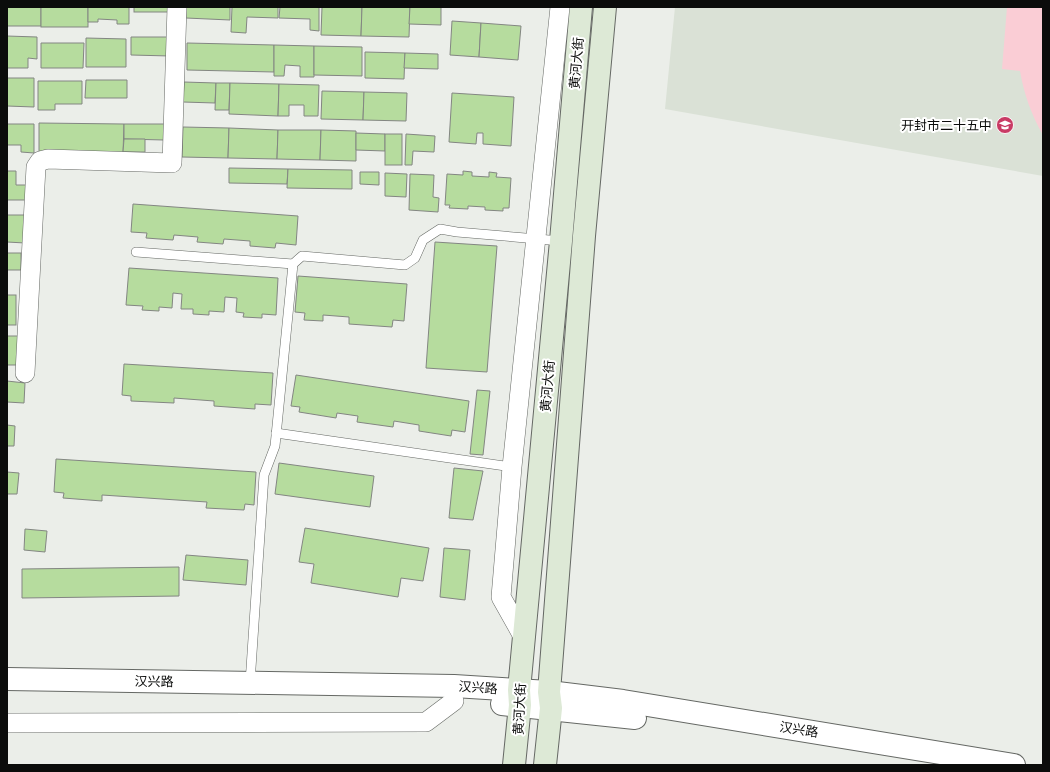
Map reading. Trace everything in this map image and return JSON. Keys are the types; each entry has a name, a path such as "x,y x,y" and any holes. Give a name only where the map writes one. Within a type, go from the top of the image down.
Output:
{"main road":[{"name":"黄河大街","path":"545,765 584,236 605,7"},
{"name":"黄河大街","path":"515,755 524,638 561,241 570,8"}],"street":[{"path":"25,373 36,167 40,161 48,159 172,163 177,7"},
{"path":"524,638 501,597 512,467 536,239 570,8 554,7"},
{"name":"汉兴路","path":"7,679 454,686 520,697 550,700 631,702 1014,765"},
{"name":"汉兴路","path":"7,694 454,700 520,697"},
{"path":"7,723 426,722 454,700"},
{"name":"汉兴路","path":"550,700 621,716 922,765"},
{"path":"502,765 515,755"}],"lane":[{"path":"250,683 264,476 275,446 293,264 302,256 405,265 415,258 423,240 440,229 457,232 561,241"},
{"path":"136,252 293,264"},
{"path":"276,433 512,467"}],"shaded area":[{"path":"675,7 1043,7 1043,176 665,109"},
{"path":"1007,7 1043,7 1043,135 1028,104 1020,71 1002,69"}],"building":[{"path":"7,7 41,7 41,26 7,26"},
{"path":"41,7 88,7 88,27 41,27"},
{"path":"88,7 129,7 129,24 117,24 117,20 98,19 98,22 88,22"},
{"path":"134,7 171,7 171,12 134,12"},
{"path":"186,7 230,7 230,20 186,18"},
{"path":"232,7 278,7 278,18 247,17 246,33 231,32"},
{"path":"280,7 319,7 319,31 310,30 310,19 279,18"},
{"path":"322,7 362,7 361,36 321,35"},
{"path":"362,7 410,7 409,37 361,36"},
{"path":"410,7 441,7 441,25 409,24"},
{"path":"452,21 481,23 479,57 450,55"},
{"path":"481,23 521,26 518,60 479,57"},
{"path":"7,36 37,37 37,59 28,58 28,68 7,68"},
{"path":"131,37 170,37 170,56 131,55"},
{"path":"86,38 126,39 126,67 86,67"},
{"path":"41,43 84,43 83,68 41,68"},
{"path":"187,43 274,45 274,72 187,70"},
{"path":"274,45 314,46 314,77 300,77 300,66 285,65 284,76 274,76"},
{"path":"314,46 362,47 362,76 314,75"},
{"path":"365,52 405,53 404,79 365,78"},
{"path":"405,53 438,54 438,69 404,68"},
{"path":"7,78 34,78 34,107 7,106"},
{"path":"86,80 127,80 127,98 85,98"},
{"path":"38,81 82,81 82,104 55,104 55,110 38,110"},
{"path":"184,82 216,83 215,103 183,102"},
{"path":"216,83 230,83 229,110 215,110"},
{"path":"230,83 279,84 278,116 229,114"},
{"path":"279,84 319,85 318,116 304,116 304,105 289,105 289,116 278,116"},
{"path":"322,91 364,92 363,120 321,119"},
{"path":"364,92 407,93 406,121 363,120"},
{"path":"452,93 514,97 511,146 483,144 483,133 477,133 476,144 449,142"},
{"path":"39,123 124,124 123,154 39,153"},
{"path":"7,124 34,124 34,153 21,152 21,145 7,145"},
{"path":"124,124 165,124 164,140 124,139"},
{"path":"183,127 229,128 228,158 182,157"},
{"path":"229,128 278,130 277,159 228,158"},
{"path":"278,130 321,130 320,160 277,159"},
{"path":"321,130 356,131 356,161 320,160"},
{"path":"356,133 385,134 385,151 356,150"},
{"path":"385,134 402,134 402,165 385,165"},
{"path":"406,134 435,136 434,152 413,151 412,165 405,165"},
{"path":"124,139 145,139 145,152 123,152"},
{"path":"229,168 288,169 287,184 229,183"},
{"path":"288,169 352,170 352,189 287,188"},
{"path":"7,171 16,171 16,185 29,185 29,200 7,200"},
{"path":"463,171 472,172 472,176 489,177 489,172 497,173 496,177 511,178 509,208 503,208 503,211 485,210 485,207 468,206 468,209 449,208 450,205 445,205 447,174 463,175"},
{"path":"360,172 379,172 379,185 360,184"},
{"path":"385,173 407,174 406,197 385,196"},
{"path":"410,174 434,175 433,197 439,198 438,212 409,210"},
{"path":"133,204 298,216 296,245 276,243 275,248 250,246 250,241 224,239 223,244 197,242 198,237 174,235 173,240 146,238 147,233 131,232"},
{"path":"7,215 25,215 25,243 7,242"},
{"path":"435,242 497,246 487,372 426,368"},
{"path":"7,253 21,253 21,270 7,270"},
{"path":"129,268 278,278 276,315 262,314 262,318 243,317 244,313 236,312 237,298 225,297 224,312 209,311 209,315 193,314 193,309 181,309 182,294 173,293 172,308 159,307 159,311 142,310 143,306 126,305"},
{"path":"298,276 407,284 404,321 393,320 392,327 349,324 349,317 323,315 323,321 304,320 305,313 295,312"},
{"path":"7,295 16,295 16,325 7,325"},
{"path":"7,336 19,336 19,365 7,365"},
{"path":"124,364 273,373 271,405 255,404 255,409 214,406 214,401 174,398 174,403 131,401 131,396 122,395"},
{"path":"296,375 469,401 465,432 452,430 451,436 419,431 419,425 394,421 393,427 357,422 358,416 337,413 336,418 299,412 300,407 291,406"},
{"path":"7,381 25,383 24,403 7,402"},
{"path":"477,390 490,391 483,455 470,454"},
{"path":"7,425 15,426 14,446 7,446"},
{"path":"56,459 256,472 254,505 245,504 244,510 206,508 207,502 102,495 102,501 63,498 64,493 54,492"},
{"path":"279,463 374,476 370,507 275,494"},
{"path":"454,468 483,471 473,520 449,518"},
{"path":"7,472 19,473 17,494 7,494"},
{"path":"305,528 429,548 423,581 401,578 398,597 311,583 314,564 299,562"},
{"path":"25,529 47,531 45,552 24,550"},
{"path":"444,548 470,550 465,600 440,597"},
{"path":"186,555 248,560 246,585 183,580"},
{"path":"179,567 179,596 22,598 22,569"}],"place":[{"name":"开封市二十五中","path":"1005,125"}]}
